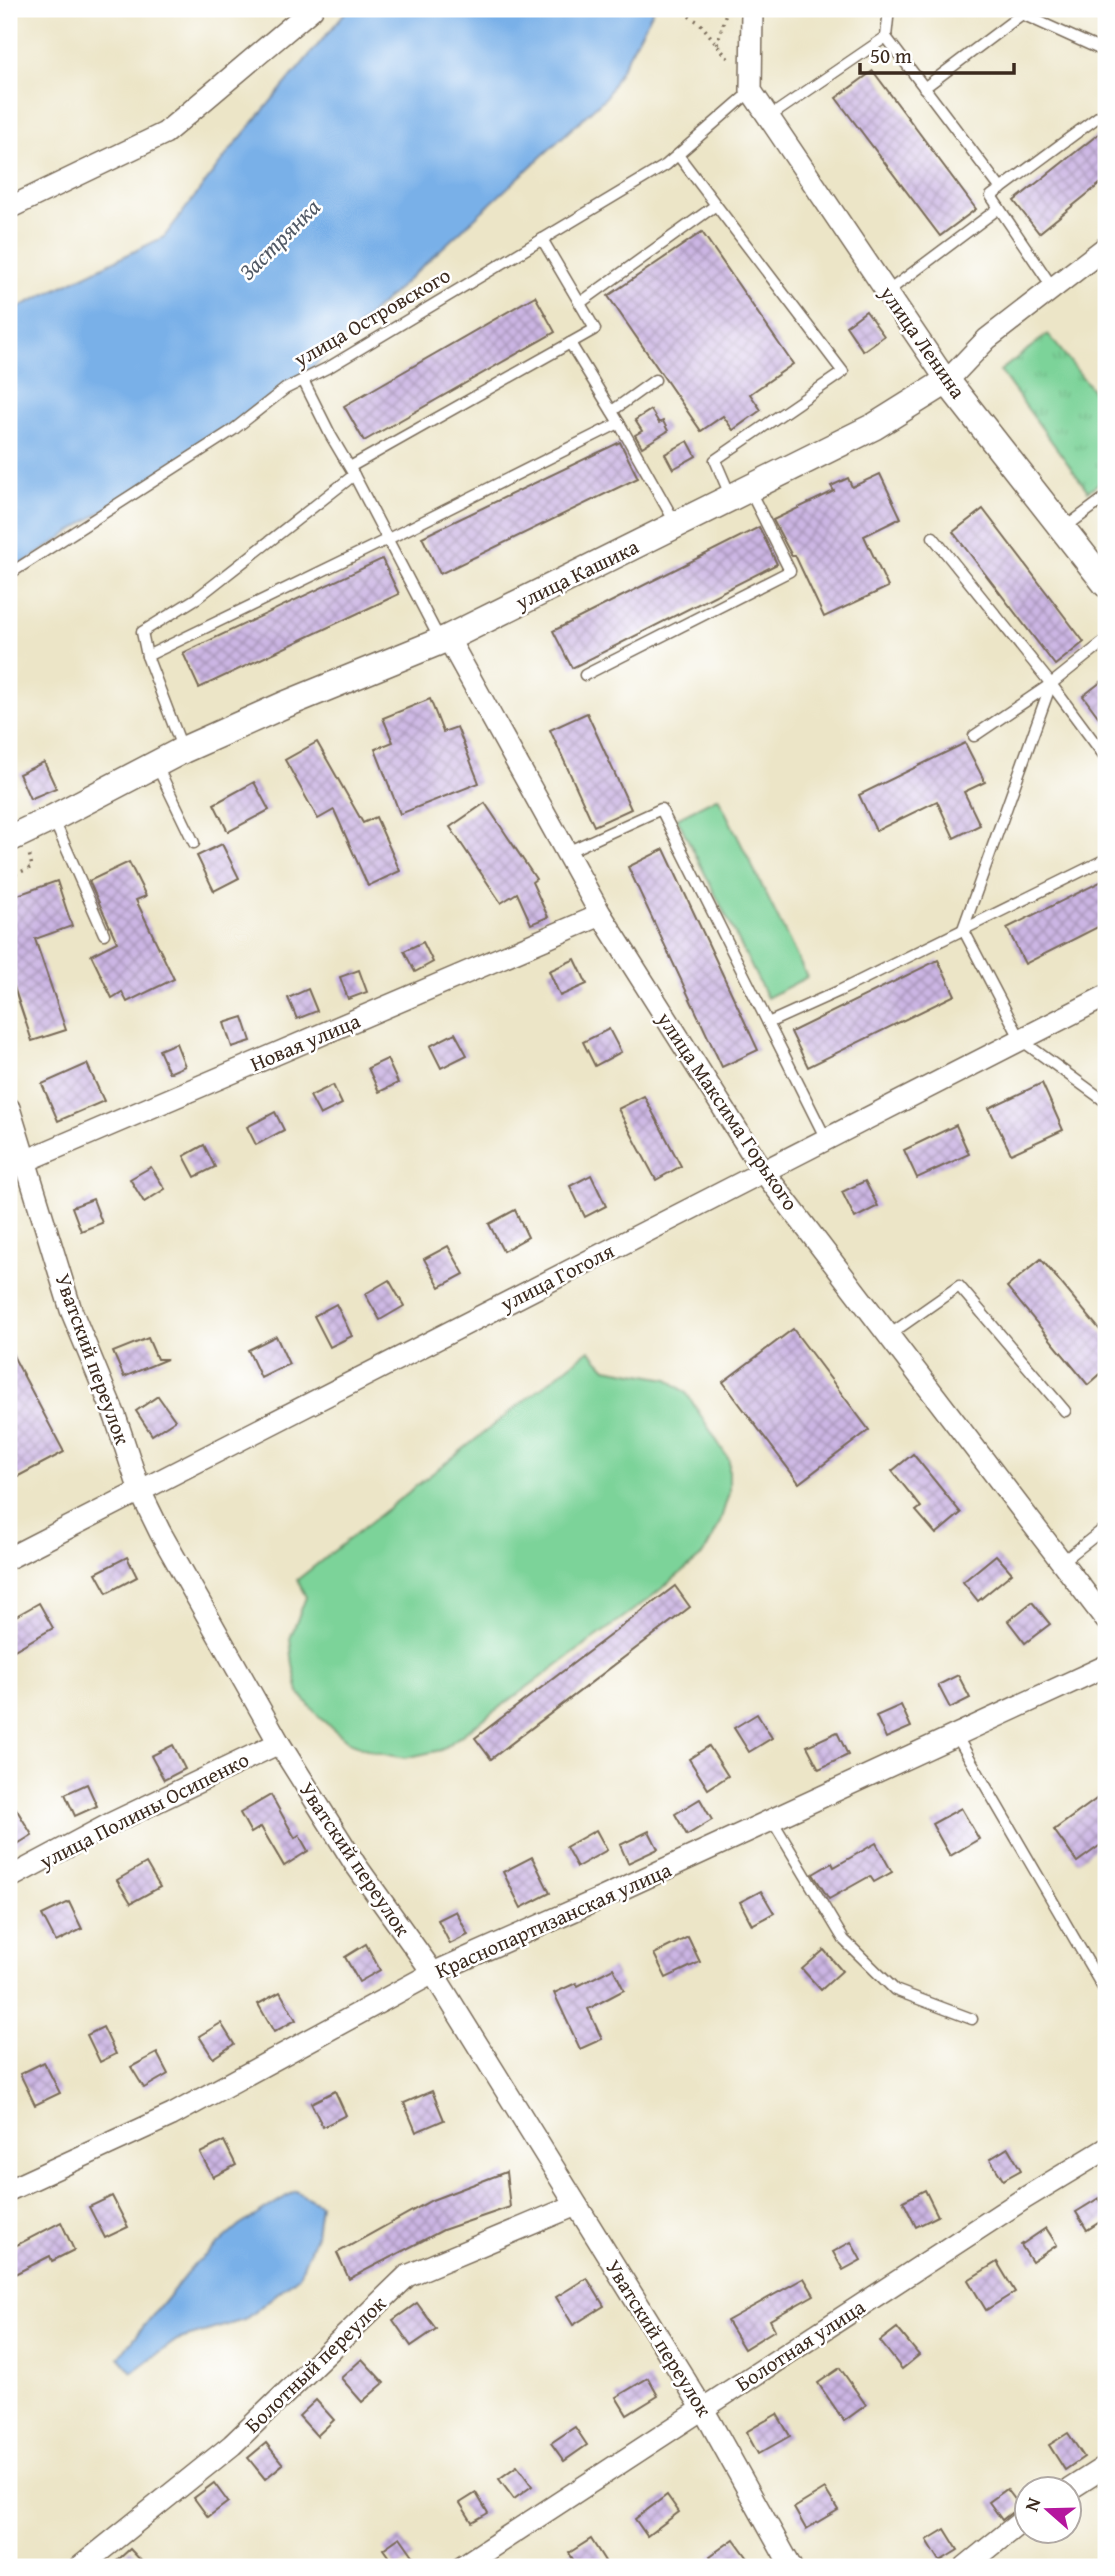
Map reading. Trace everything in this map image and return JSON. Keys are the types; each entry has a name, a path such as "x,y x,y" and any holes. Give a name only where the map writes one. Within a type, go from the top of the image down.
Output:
{"street":[{"path":"9,208 165,133 312,9"},
{"path":"751,91 752,9"},
{"name":"улица Ленина","path":"751,91 947,381 1106,584"},
{"name":"улица Кашика","path":"9,839 183,750 284,705 445,640 875,426 947,381 987,340 1106,247"},
{"name":"улица Максима Горького","path":"445,640 601,915 764,1171 1106,1620"},
{"name":"Новая улица","path":"17,1165 601,915"},
{"name":"улица Гоголя","path":"9,1558 1106,996"},
{"name":"Уватский переулок","path":"9,1108 17,1165 71,1310 115,1416 141,1491 160,1532 279,1743 355,1864 433,1973 703,2409 791,2567"},
{"name":"Краснопартизанская улица","path":"9,2190 172,2115 433,1973 1106,1666"},
{"name":"улица Полины Осипенко","path":"9,1878 110,1824 279,1743"},
{"name":"Болотная улица","path":"461,2567 1025,2198 1106,2149"},
{"name":"Болотный переулок","path":"80,2567 233,2445 407,2276 576,2204"},
{"path":"1084,2480 1106,2466"},
{"path":"965,2567 1014,2527"}],"lane":[{"path":"889,9 886,37 1001,189"},
{"path":"924,88 1022,14 1106,51"},
{"path":"769,117 886,37"},
{"name":"улица Островского","path":"9,574 233,430 285,388 331,366 666,165 751,91"},
{"path":"1053,288 991,196 1106,111"},
{"path":"585,675 790,571 740,493 715,460 843,372 678,155"},
{"path":"580,303 716,205"},
{"path":"887,292 999,208"},
{"path":"183,750 147,656 142,632 197,598 352,471 595,329 542,239"},
{"path":"570,343 677,524"},
{"path":"303,380 445,640"},
{"path":"612,411 654,380"},
{"path":"147,656 619,423"},
{"path":"1063,528 1106,498"},
{"path":"933,537 1051,684 1106,758"},
{"path":"974,736 1051,684 1106,640"},
{"path":"1051,684 963,929 1021,1040 1106,1102"},
{"path":"156,764 194,843"},
{"path":"566,852 661,809 826,1139"},
{"path":"53,818 104,934"},
{"path":"768,1023 839,991 1106,859"},
{"path":"889,1335 960,1286 1065,1411"},
{"path":"1062,1562 1106,1527"},
{"path":"956,1735 1106,1993"},
{"path":"772,1820 844,1940 895,1990 972,2019"}],"path":[{"path":"677,9 700,23 751,91"},
{"path":"717,45 727,9"},
{"path":"9,877 32,867 33,864"}],"green space":[{"path":"1048,334 1106,407 1106,478 1088,491 1000,371"},
{"path":"718,797 807,977 767,998 677,818"},
{"path":"589,1350 606,1368 668,1379 687,1394 729,1460 729,1493 719,1525 704,1554 650,1598 441,1750 405,1758 374,1752 349,1742 320,1718 299,1693 290,1639 306,1597 297,1580"}],"water":[{"name":"Застрянка","path":"348,9 654,9 606,97 298,381 9,573 9,312 164,237 231,149"},
{"path":"295,2191 320,2204 316,2235 299,2276 244,2320 177,2340 132,2372 119,2357 192,2267 239,2226"}],"building":[{"path":"873,71 976,209 940,236 836,98"},
{"path":"1106,128 1106,179 1039,233 1014,201"},
{"path":"702,232 793,364 750,394 761,410 733,430 723,416 701,431 608,296"},
{"path":"535,296 555,332 364,441 344,406"},
{"path":"866,311 884,336 863,351 846,326"},
{"path":"651,410 659,423 663,421 668,431 642,447 635,435 642,431 635,420"},
{"path":"688,441 696,456 673,469 665,454"},
{"path":"620,442 638,478 440,574 422,537"},
{"path":"880,474 901,518 864,536 888,587 824,617 795,555 792,556 773,520 834,491 831,486 848,478 852,487"},
{"path":"983,509 1084,642 1055,665 953,532"},
{"path":"759,527 777,564 572,668 553,631"},
{"path":"382,559 399,594 199,688 183,653"},
{"path":"1106,678 1106,727 1083,696"},
{"path":"430,699 443,732 457,727 479,783 400,814 375,749 393,742 383,718"},
{"path":"587,713 631,809 594,826 550,730"},
{"path":"317,742 363,823 376,817 400,871 368,886 334,810 318,819 285,760"},
{"path":"965,743 985,782 964,792 980,825 954,838 937,801 876,831 859,795"},
{"path":"44,762 56,788 30,799 19,774"},
{"path":"254,782 269,810 228,832 214,804"},
{"path":"485,803 536,879 532,882 548,917 531,924 517,893 501,903 450,827"},
{"path":"222,844 239,878 214,891 197,856"},
{"path":"664,849 758,1050 722,1067 628,867"},
{"path":"129,862 146,896 136,900 174,979 127,1002 122,992 112,998 91,955 117,942 89,881"},
{"path":"1106,879 1106,923 1025,964 1007,928"},
{"path":"57,881 72,926 35,939 66,1030 32,1041 9,972 9,898"},
{"path":"423,942 433,962 415,972 404,951"},
{"path":"575,959 587,984 560,996 549,971"},
{"path":"938,960 955,995 808,1067 791,1032"},
{"path":"359,970 367,992 348,999 340,977"},
{"path":"308,989 317,1011 297,1019 288,998"},
{"path":"243,1017 251,1041 232,1047 224,1023"},
{"path":"609,1029 621,1052 595,1066 583,1042"},
{"path":"455,1033 467,1055 441,1068 430,1046"},
{"path":"176,1043 185,1066 169,1073 159,1050"},
{"path":"387,1059 398,1083 379,1092 368,1068"},
{"path":"87,1064 104,1101 58,1121 42,1084"},
{"path":"1042,1083 1063,1130 1011,1154 989,1108"},
{"path":"333,1085 342,1104 320,1115 310,1096"},
{"path":"644,1096 681,1166 656,1180 618,1109"},
{"path":"275,1112 284,1130 256,1145 247,1127"},
{"path":"956,1125 969,1154 917,1178 904,1150"},
{"path":"204,1145 215,1167 195,1177 184,1156"},
{"path":"151,1167 165,1189 144,1202 130,1179"},
{"path":"591,1175 606,1206 585,1217 570,1186"},
{"path":"865,1181 878,1206 855,1218 842,1192"},
{"path":"93,1199 102,1223 81,1231 72,1207"},
{"path":"515,1210 528,1237 503,1251 489,1224"},
{"path":"448,1246 464,1274 440,1287 424,1259"},
{"path":"1041,1259 1106,1337 1106,1369 1088,1385 1007,1287"},
{"path":"389,1280 404,1306 380,1320 365,1294"},
{"path":"336,1304 352,1336 330,1347 314,1316"},
{"path":"793,1329 869,1430 799,1483 723,1382"},
{"path":"276,1336 289,1364 261,1378 248,1350"},
{"path":"148,1338 157,1359 167,1359 124,1377 113,1352"},
{"path":"9,1348 64,1452 9,1481"},
{"path":"158,1396 175,1420 152,1435 136,1411"},
{"path":"913,1454 961,1513 936,1534 916,1511 921,1507 892,1471"},
{"path":"996,1555 1012,1573 978,1601 963,1582"},
{"path":"127,1557 137,1577 107,1593 96,1573"},
{"path":"675,1586 690,1607 491,1759 475,1738"},
{"path":"1032,1602 1050,1624 1025,1643 1008,1621"},
{"path":"39,1603 53,1628 9,1653 9,1620"},
{"path":"958,1675 970,1698 950,1708 938,1685"},
{"path":"901,1705 911,1727 886,1738 876,1716"},
{"path":"757,1714 772,1738 749,1752 734,1728"},
{"path":"837,1732 848,1755 819,1769 807,1746"},
{"path":"173,1745 185,1769 164,1780 151,1756"},
{"path":"709,1746 728,1776 708,1789 689,1759"},
{"path":"87,1784 97,1806 75,1816 65,1794"},
{"path":"1106,1792 1106,1841 1077,1862 1054,1830"},
{"path":"271,1795 295,1838 299,1835 308,1851 284,1866 261,1827 251,1833 240,1813"},
{"path":"9,1797 32,1835 14,1846 9,1837"},
{"path":"700,1799 712,1820 687,1835 675,1814"},
{"path":"961,1808 979,1839 950,1856 932,1824"},
{"path":"596,1830 607,1850 577,1867 566,1847"},
{"path":"649,1831 658,1849 628,1863 620,1845"},
{"path":"876,1843 892,1872 874,1882 870,1876 829,1899 813,1874 832,1863 834,1867"},
{"path":"532,1857 550,1893 521,1908 503,1872"},
{"path":"146,1863 160,1887 131,1903 117,1880"},
{"path":"761,1891 774,1913 752,1925 740,1902"},
{"path":"69,1902 82,1929 56,1942 42,1915"},
{"path":"456,1911 468,1935 450,1944 438,1920"},
{"path":"688,1937 700,1962 666,1978 654,1954"},
{"path":"366,1944 380,1970 359,1982 345,1957"},
{"path":"824,1950 842,1971 821,1990 802,1969"},
{"path":"613,1968 624,1990 588,2009 602,2039 580,2049 554,1993 576,1983 578,1986"},
{"path":"280,1992 296,2020 274,2032 258,2004"},
{"path":"221,2023 234,2044 213,2058 199,2036"},
{"path":"103,2027 116,2054 100,2062 87,2035"},
{"path":"157,2053 168,2074 144,2088 131,2067"},
{"path":"44,2062 60,2093 35,2105 20,2074"},
{"path":"335,2091 346,2115 323,2127 311,2103"},
{"path":"432,2091 444,2120 416,2132 404,2103"},
{"path":"224,2141 236,2165 213,2177 200,2153"},
{"path":"1008,2148 1021,2170 1003,2180 990,2159"},
{"path":"506,2172 510,2207 443,2230 349,2279 337,2253 432,2200"},
{"path":"925,2190 938,2216 916,2227 903,2201"},
{"path":"112,2196 128,2227 105,2238 89,2207"},
{"path":"1099,2198 1106,2210 1106,2218 1087,2230 1076,2212"},
{"path":"61,2222 74,2250 52,2261 50,2256 9,2277 9,2249"},
{"path":"1046,2228 1057,2245 1032,2262 1021,2245"},
{"path":"851,2242 861,2260 843,2270 833,2252"},
{"path":"997,2262 1015,2292 986,2310 968,2280"},
{"path":"587,2278 604,2306 573,2325 556,2297"},
{"path":"804,2278 814,2295 770,2320 775,2330 744,2349 727,2321"},
{"path":"417,2303 436,2329 411,2346 393,2320"},
{"path":"897,2328 919,2355 902,2369 880,2341"},
{"path":"362,2359 384,2383 362,2402 341,2378"},
{"path":"840,2368 866,2405 844,2421 818,2383"},
{"path":"648,2378 658,2396 627,2415 616,2397"},
{"path":"316,2400 334,2420 317,2436 299,2416"},
{"path":"777,2414 790,2436 758,2454 746,2432"},
{"path":"575,2427 587,2445 564,2461 551,2443"},
{"path":"1068,2433 1084,2457 1065,2470 1049,2445"},
{"path":"266,2443 283,2464 265,2479 248,2458"},
{"path":"517,2466 532,2486 514,2499 499,2479"},
{"path":"214,2483 228,2502 208,2517 194,2498"},
{"path":"825,2489 838,2510 806,2529 794,2508"},
{"path":"1007,2489 1014,2498 1014,2511 1002,2520 989,2502"},
{"path":"476,2493 488,2513 472,2522 460,2503"},
{"path":"667,2495 679,2512 647,2536 635,2519"},
{"path":"945,2529 958,2550 940,2561 927,2540"},
{"path":"400,2537 414,2557 396,2567 383,2549"},
{"path":"591,2539 605,2561 596,2567 578,2567 569,2553"},
{"path":"734,2539 750,2561 741,2567 717,2567 710,2556"},
{"path":"130,2549 147,2567 110,2567"}]}
